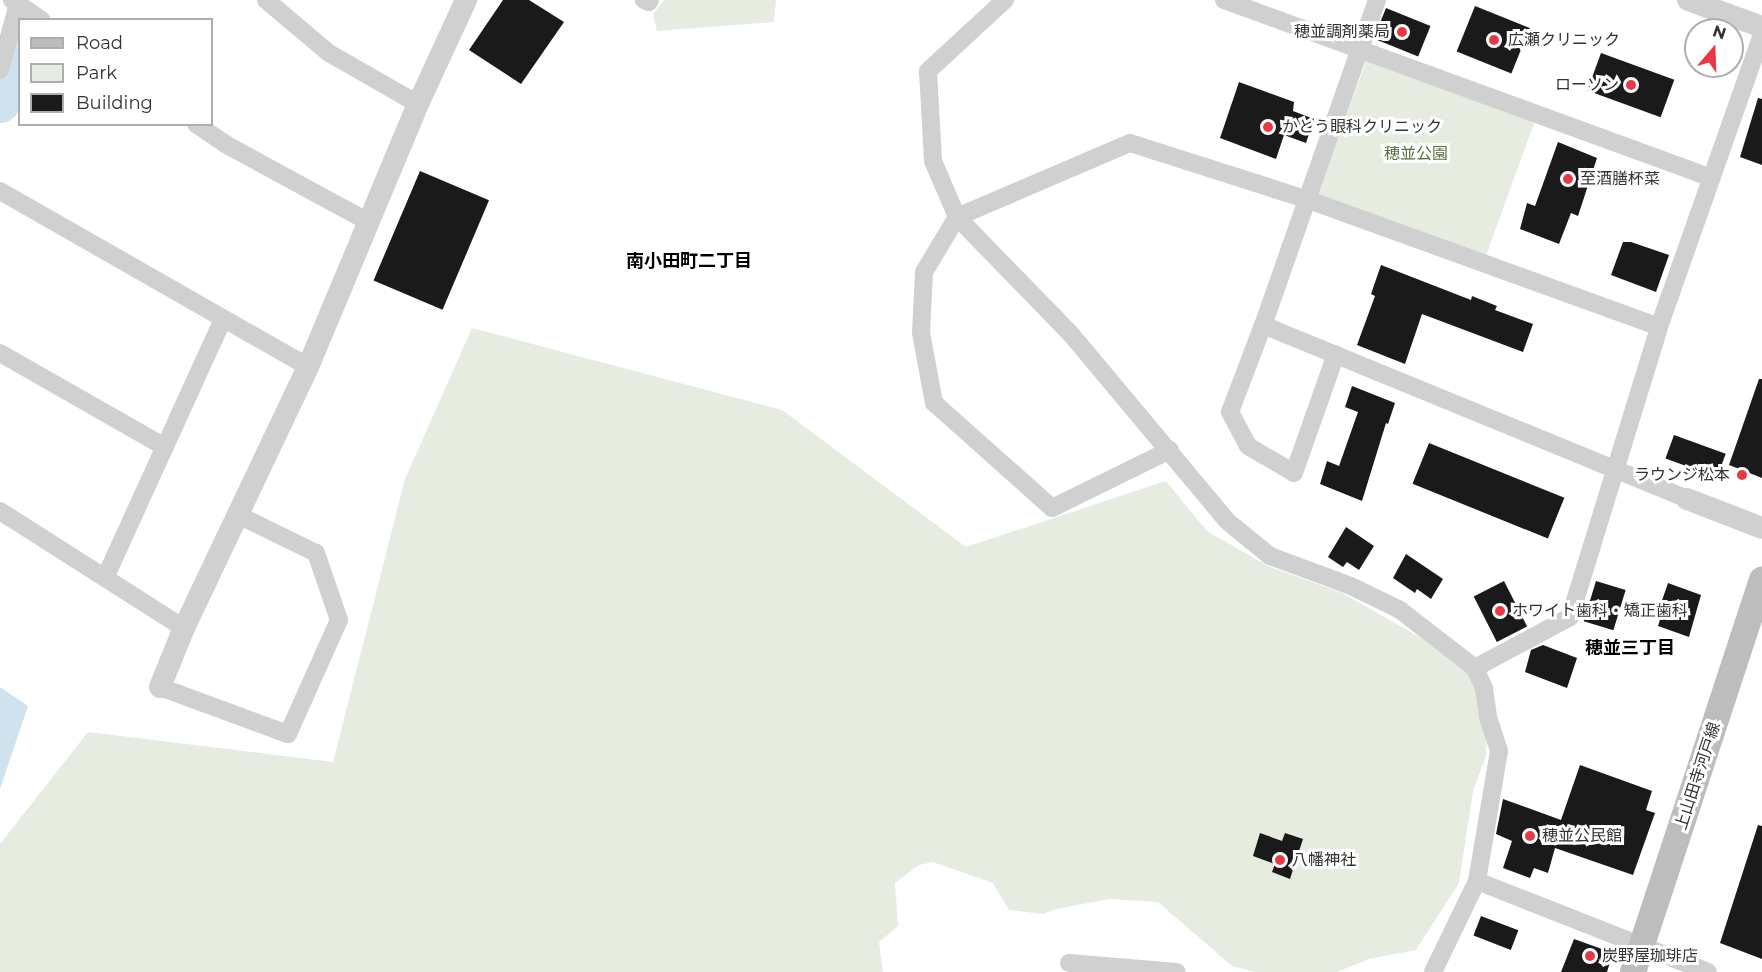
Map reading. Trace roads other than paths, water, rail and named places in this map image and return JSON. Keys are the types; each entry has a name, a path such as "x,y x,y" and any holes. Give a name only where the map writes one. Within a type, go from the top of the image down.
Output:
{"main road":[{"name":"上山田寺河戸線","path":"1633,972 1762,580"}],"street":[{"path":"266,0 329,53 418,104"},
{"path":"238,515 316,553 339,620 288,734 160,687 184,628 308,367 418,104 466,0"},
{"path":"644,0 650,0"},
{"path":"1005,0 928,71 933,161 957,217 1070,333 1227,521 1270,556 1350,586 1400,610 1475,668 1484,688 1488,717 1499,751 1477,881 1432,972"},
{"path":"1224,0 1712,178"},
{"path":"1336,354 1293,473 1248,446 1230,412 1263,325 1377,0"},
{"path":"1688,0 1762,27"},
{"path":"0,70 16,1 39,18"},
{"path":"1475,668 1570,616 1659,327 1762,34"},
{"path":"199,126 227,145 369,222"},
{"path":"1170,450 1052,508 934,403 921,333 924,272 957,217 1130,143 1306,199 1659,327"},
{"path":"0,191 308,367"},
{"path":"105,578 224,319"},
{"path":"1263,325 1762,528"},
{"path":"0,352 165,447"},
{"path":"0,511 184,628"},
{"path":"1477,881 1708,972"},
{"path":"1069,963 1178,972"}],"water":[{"path":"0,687 28,706 0,789"}],"waterway":[{"path":"0,103 18,63"}],"place":[{"name":"穂並調剤薬局","path":"1402,32"},
{"name":"広瀬クリニック","path":"1494,40"},
{"name":"ローソン","path":"1631,85"},
{"name":"かとう眼科クリニック","path":"1268,127"},
{"name":"至酒膳杯菜","path":"1568,179"},
{"name":"ラウンジ松本","path":"1742,475"},
{"name":"ホワイト歯科・矯正歯科","path":"1500,611"},
{"name":"穂並公民館","path":"1530,836"},
{"name":"八幡神社","path":"1280,860"},
{"name":"炭野屋珈琲店","path":"1590,956"}],"district":[{"name":"南小田町二丁目","path":"689,261"},
{"name":"穂並三丁目","path":"1630,648"}],"park label":[{"name":"穂並公園","path":"1416,154"}]}
